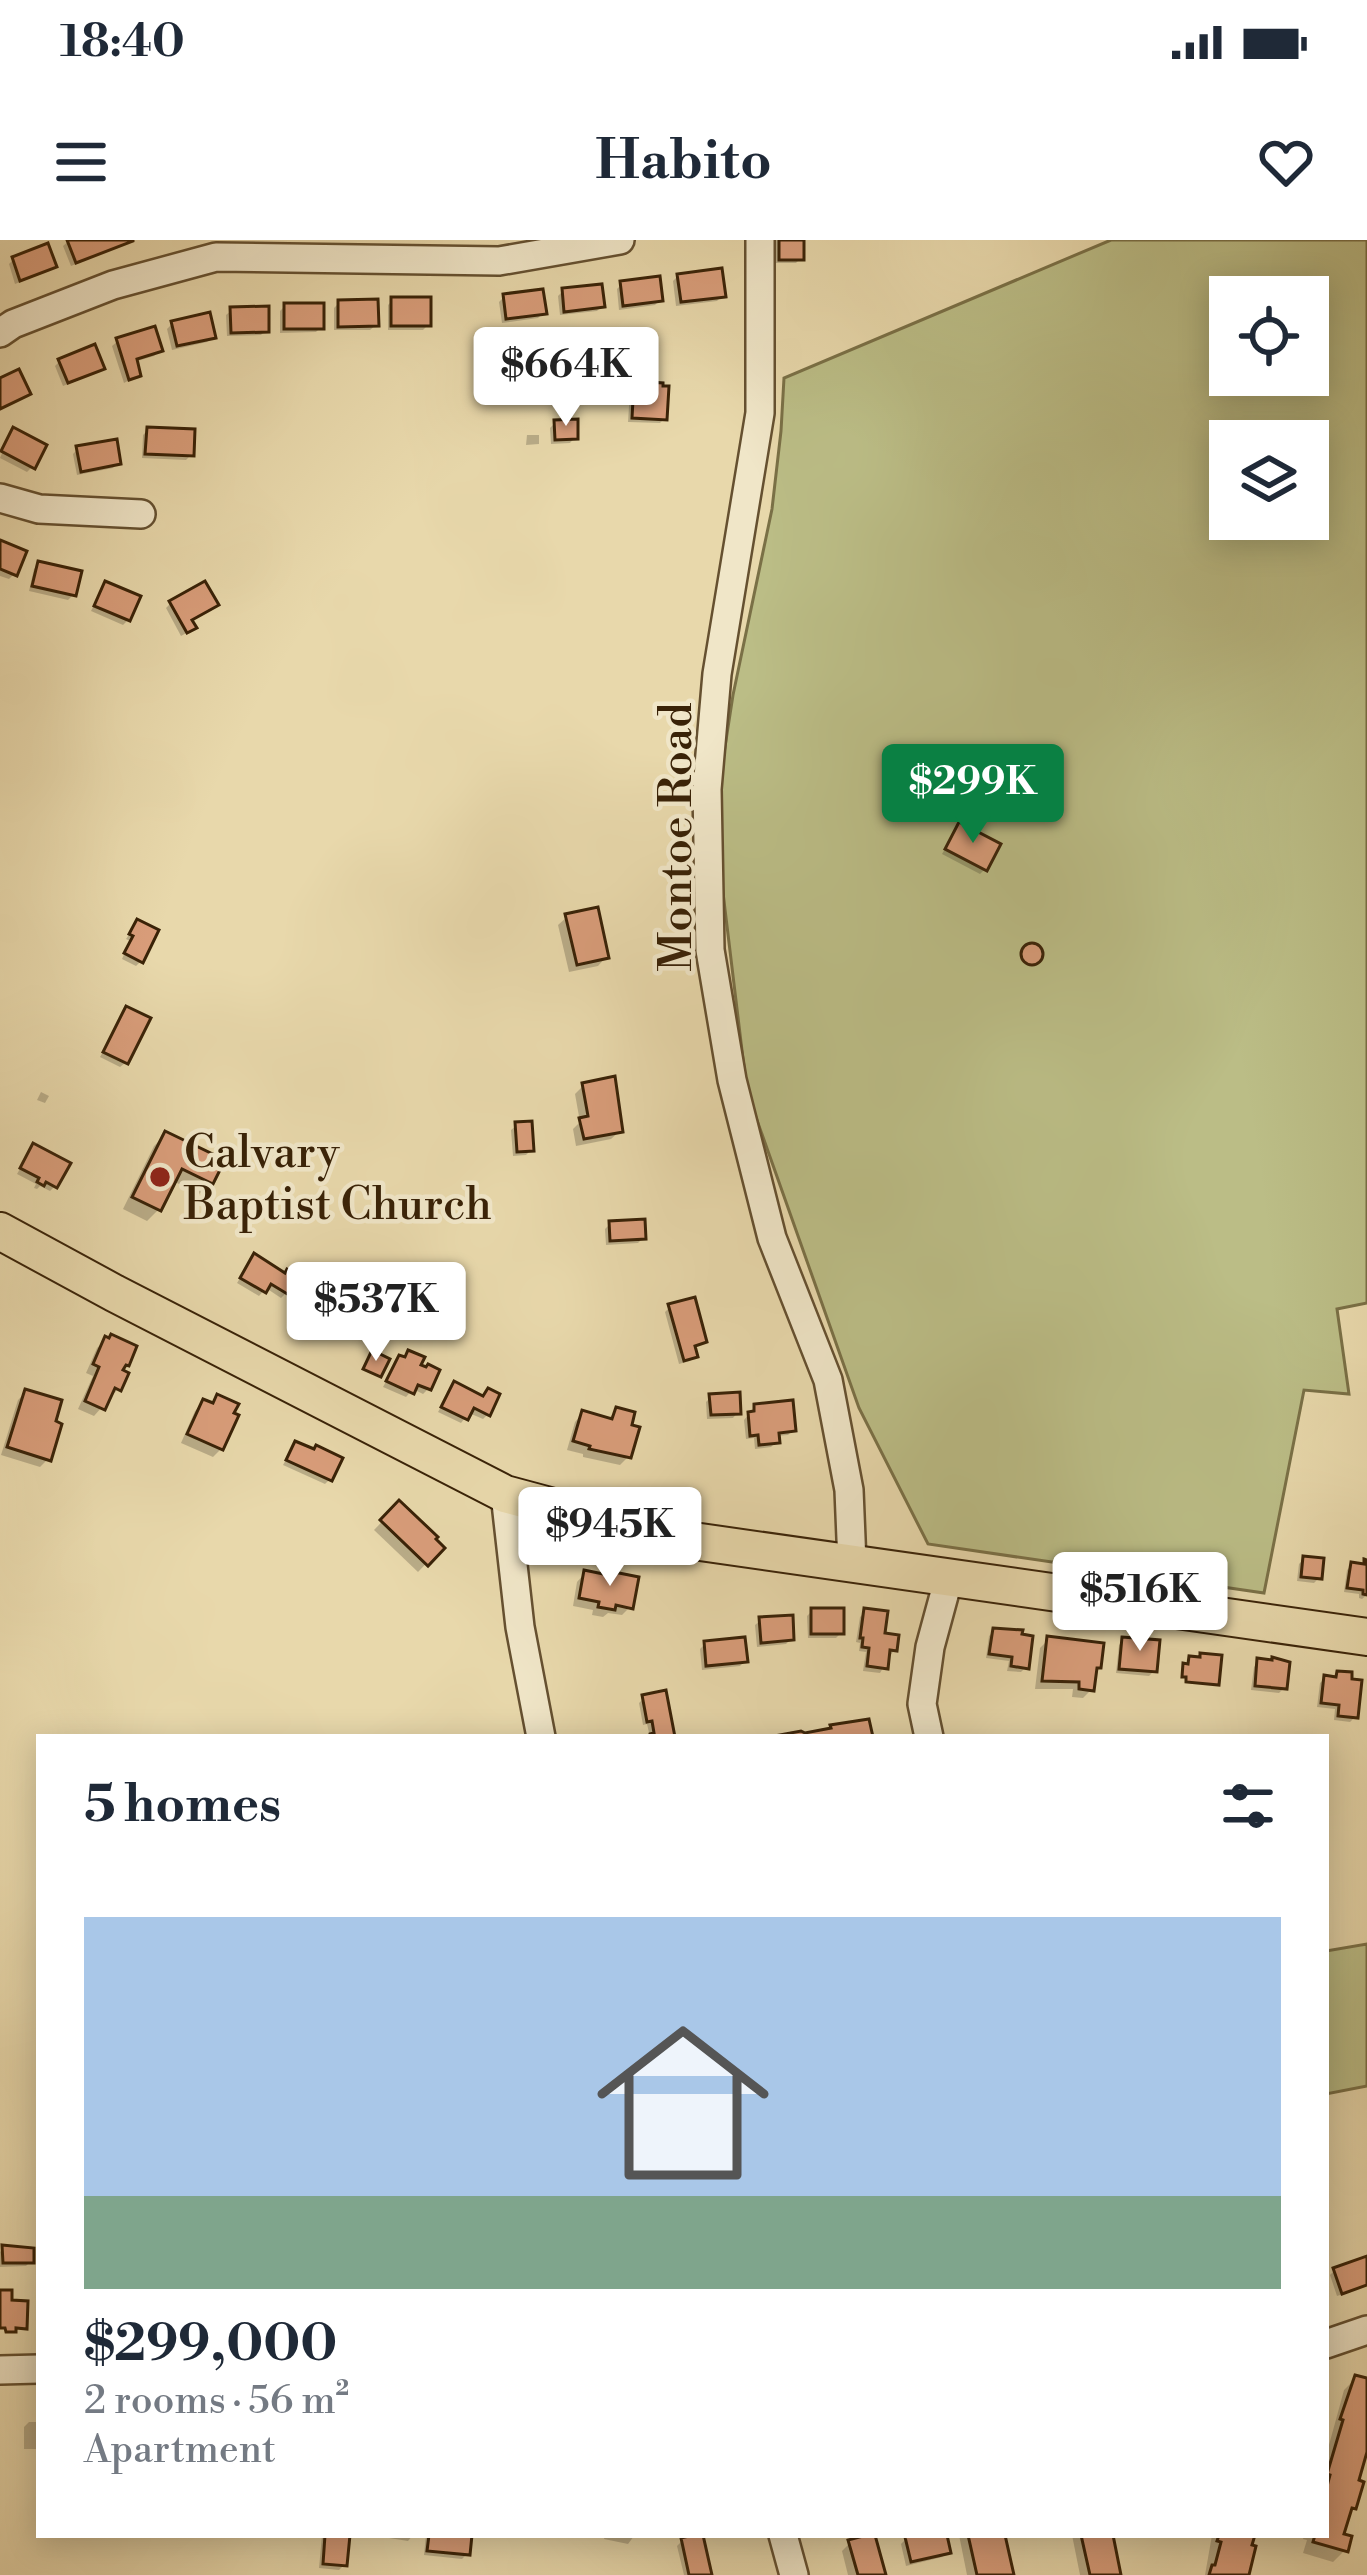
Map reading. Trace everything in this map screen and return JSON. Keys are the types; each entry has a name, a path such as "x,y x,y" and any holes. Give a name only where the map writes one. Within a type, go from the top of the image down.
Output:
{"main road":[{"path":"0,1232 505,1494 664,1538 1367,1637"}],"street":[{"path":"0,333 113,285 216,256 499,261 620,240"},
{"name":"Montoe Road","path":"760,240 760,413 717,674 707,789 710,950 732,1080 772,1238 828,1380 849,1490 852,1563"},
{"path":"0,498 39,509 141,514"},
{"path":"505,1494 520,1627 540,1734"},
{"path":"927,1734 922,1704 930,1647 949,1577"},
{"path":"1329,2343 1367,2330"},
{"path":"0,2370 36,2369"},
{"path":"784,2538 794,2575"}],"green space":[{"path":"1111,240 1367,240 1367,1303 1337,1309 1349,1394 1304,1390 1264,1593 928,1544 859,1408 747,1092 714,818 733,695 772,509 784,378"},
{"path":"1367,1944 1367,2086 1329,2093 1329,1950"}],"building":[{"path":"67,240 133,240 133,241 76,263"},
{"path":"779,240 804,240 804,260 779,260"},
{"path":"48,243 57,267 20,281 12,257"},
{"path":"722,268 726,297 681,302 677,274"},
{"path":"660,276 663,301 623,306 620,281"},
{"path":"602,284 605,307 564,312 562,288"},
{"path":"543,289 547,314 506,319 503,294"},
{"path":"391,297 431,297 431,326 391,326"},
{"path":"378,299 379,326 338,327 338,300"},
{"path":"284,303 324,303 324,329 284,329"},
{"path":"269,306 269,332 231,333 230,307"},
{"path":"210,312 216,338 177,346 171,321"},
{"path":"155,326 163,351 137,359 141,376 129,380 116,338"},
{"path":"95,344 105,369 68,383 58,359"},
{"path":"528,358 552,358 553,389 522,389"},
{"path":"19,369 31,394 0,409 0,378"},
{"path":"634,381 669,386 667,420 632,418"},
{"path":"578,419 578,439 555,440 554,420"},
{"path":"13,427 47,445 35,469 1,451"},
{"path":"147,427 195,429 194,456 145,454"},
{"path":"117,439 121,464 81,472 76,446"},
{"path":"0,540 27,551 17,576 0,569"},
{"path":"38,561 82,571 76,596 32,586"},
{"path":"105,581 141,596 130,621 94,606"},
{"path":"205,581 219,605 192,620 197,628 187,633 169,601"},
{"path":"959,822 1001,844 987,871 945,849"},
{"path":"598,907 609,958 577,965 565,914"},
{"path":"137,919 159,930 143,963 124,953"},
{"path":"1032,943 1043,954 1032,965 1021,954"},
{"path":"126,1006 151,1018 128,1064 103,1052"},
{"path":"615,1076 623,1132 584,1139 579,1118 588,1116 582,1083"},
{"path":"532,1121 534,1151 517,1152 515,1122"},
{"name":"Calvary Baptist Church","path":"165,1131 225,1160 213,1184 182,1169 161,1211 132,1197"},
{"path":"33,1143 71,1163 57,1188 46,1182 44,1186 20,1168"},
{"path":"645,1219 646,1239 610,1241 609,1221"},
{"path":"254,1253 285,1273 287,1269 300,1276 289,1295 271,1284 266,1293 240,1278"},
{"path":"695,1297 707,1342 695,1346 698,1357 684,1361 668,1304"},
{"path":"111,1334 137,1346 123,1370 129,1373 121,1391 115,1388 105,1410 85,1401 99,1367 93,1364 105,1336"},
{"path":"372,1350 390,1359 381,1377 363,1369"},
{"path":"408,1350 425,1357 421,1365 440,1370 431,1390 418,1385 414,1394 386,1381 399,1355 405,1357"},
{"path":"454,1381 483,1396 488,1388 500,1394 490,1416 474,1408 468,1420 441,1407"},
{"path":"25,1389 62,1400 56,1421 62,1424 51,1461 7,1447"},
{"path":"740,1392 741,1414 711,1415 709,1394"},
{"path":"217,1394 239,1404 234,1413 239,1415 223,1450 187,1434 203,1399 213,1403"},
{"path":"793,1400 796,1431 779,1433 780,1443 759,1445 758,1435 750,1436 748,1412 754,1411 754,1404"},
{"path":"616,1407 635,1412 632,1425 640,1427 631,1458 573,1441 582,1410 612,1419"},
{"path":"295,1441 343,1458 332,1481 286,1460"},
{"path":"399,1500 445,1548 428,1566 380,1520"},
{"path":"1303,1556 1324,1558 1322,1579 1301,1577"},
{"path":"1364,1559 1367,1595 1347,1588 1351,1562 1364,1564"},
{"path":"584,1570 639,1577 633,1609 598,1607 599,1602 579,1598"},
{"path":"811,1608 844,1608 844,1634 811,1634"},
{"path":"864,1608 888,1611 885,1633 899,1635 897,1651 890,1650 888,1669 867,1666 869,1648 862,1647 860,1638"},
{"path":"793,1615 794,1640 761,1643 759,1617"},
{"path":"993,1628 1023,1630 1022,1634 1033,1636 1029,1669 1011,1666 1012,1657 989,1654"},
{"path":"1047,1636 1104,1643 1094,1691 1079,1689 1079,1682 1042,1681"},
{"path":"745,1637 748,1662 706,1666 704,1641"},
{"path":"1122,1637 1160,1640 1157,1672 1119,1669"},
{"path":"1200,1653 1222,1655 1219,1685 1186,1682 1182,1677 1183,1663"},
{"path":"1257,1658 1290,1662 1287,1689 1255,1686"},
{"path":"1337,1671 1352,1672 1352,1679 1362,1680 1358,1718 1338,1716 1339,1705 1321,1703 1324,1675 1336,1677"},
{"path":"666,1690 674,1734 650,1734 654,1733 652,1721 647,1722 642,1695"},
{"path":"869,1719 872,1734 785,1734 831,1728"},
{"path":"2,2245 34,2248 34,2263 3,2263"},
{"path":"1367,2256 1367,2285 1342,2294 1333,2268"},
{"path":"0,2290 12,2290 12,2300 28,2301 27,2329 6,2332 0,2328"},
{"path":"1355,2375 1367,2378 1367,2452 1359,2480 1364,2482 1344,2534 1352,2536 1348,2552 1313,2542 1314,2538 1329,2538 1329,2467"},
{"path":"325,2538 350,2538 347,2566 323,2564"},
{"path":"429,2538 472,2538 470,2555 427,2551"},
{"path":"681,2538 704,2538 712,2575 689,2575"},
{"path":"876,2538 886,2575 858,2575 848,2540"},
{"path":"905,2538 948,2538 951,2553 911,2562"},
{"path":"969,2538 1006,2538 1014,2575 977,2575"},
{"path":"1082,2538 1114,2538 1121,2575 1090,2575"},
{"path":"1254,2538 1249,2575 1209,2575 1221,2542 1217,2541"}],"place":[{"name":"Calvary Baptist Church","path":"160,1177"}]}
